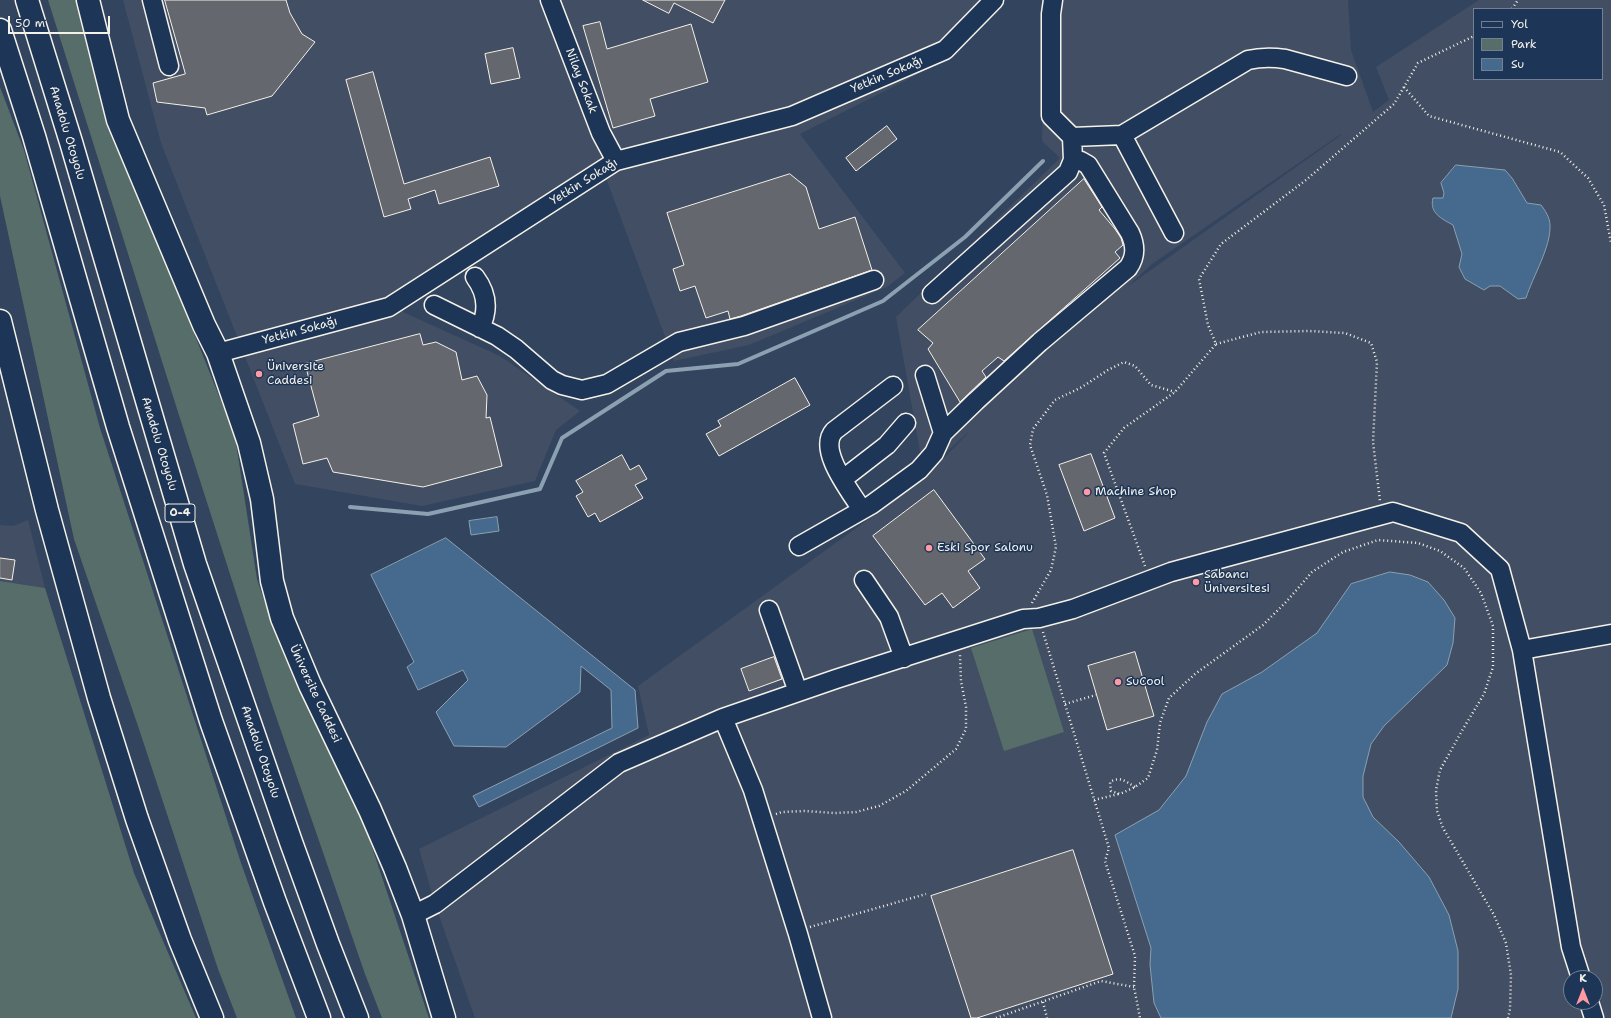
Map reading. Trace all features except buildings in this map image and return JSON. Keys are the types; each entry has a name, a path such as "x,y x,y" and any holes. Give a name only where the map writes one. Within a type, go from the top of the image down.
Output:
{"main road":[{"name":"Anadolu Otoyolu","path":"27,0 195,564 294,850 357,1018"},
{"name":"Üniversite Caddesi","path":"88,0 118,120 204,325 218,353 250,443 262,499 272,582 282,618 310,685 370,810 395,868 413,915 444,1018"},
{"name":"O-4","path":"0,30 34,136 120,435 211,721 275,902 319,1018"},
{"path":"0,321 47,510 99,698 137,819 180,940 212,1018"}],"street":[{"path":"152,0 169,66"},
{"name":"Nilay Sokak","path":"550,0 601,133 616,161"},
{"name":"Yetkin Sokağı","path":"218,353 389,307 616,161 792,116 945,50 994,0"},
{"path":"932,294 1068,172 1073,160 1072,137 1051,116 1051,14 1053,0"},
{"path":"1072,137 1122,135 1248,60 1264,57 1285,59 1347,76"},
{"path":"1122,135 1174,233"},
{"path":"799,546 862,510 919,470 934,453 944,433 1014,365 1128,268 1134,258 1135,245 1130,233 1088,165 1081,161 1073,160"},
{"path":"475,277 481,284 486,302 484,319 480,328"},
{"path":"434,305 497,336 552,380 572,388 582,390 607,384 679,342 758,321 874,280"},
{"path":"925,375 944,433"},
{"path":"862,510 831,456 828,442 831,434 893,386"},
{"path":"843,479 888,445 906,423"},
{"path":"413,915 435,904 619,763 723,718 959,640 1031,619 1073,609 1171,572 1393,512 1461,533 1500,569 1522,650 1571,946 1578,970"},
{"path":"864,580 889,617 904,658"},
{"path":"770,610 798,692"},
{"path":"1522,650 1611,634"},
{"path":"723,718 753,790 822,1018"}],"path":[{"path":"1216,344 1208,325 1199,279 1221,244 1306,180 1394,104 1418,63 1473,36"},
{"path":"1404,87 1429,116 1560,152 1588,178 1604,205 1611,243"},
{"path":"1150,580 1104,453 1124,428 1175,392 1216,344 1261,332 1309,331 1345,333 1371,343 1377,362 1373,442 1379,497 1383,514"},
{"path":"1140,1018 1134,987 1135,956 1105,861 1108,848 1065,704 1031,619 1051,570 1056,547 1047,495 1030,444 1033,429 1055,400 1082,387 1108,370 1124,362 1135,366 1151,385 1175,392"},
{"path":"1094,800 1120,794 1135,787 1148,778 1157,750 1160,723 1169,698 1195,674 1263,625 1287,601 1312,572 1343,552 1378,540 1418,543 1440,551 1464,568 1481,594 1493,626 1493,667 1484,694 1440,770 1436,790 1437,811 1443,828 1494,915 1506,943 1511,975 1510,1009 1508,1018"},
{"path":"762,819 782,812 804,811 834,813 849,812 879,806 906,791 956,749 966,729 966,707 962,681 959,640"},
{"path":"1065,704 1096,695"},
{"path":"1120,794 1111,791 1110,782 1116,779 1122,780 1135,787"},
{"path":"796,930 926,894"},
{"path":"996,1018 1101,981 1134,987"},
{"path":"1043,1002 1048,1018"}],"shaded area":[{"path":"123,0 1004,0 932,67 800,134 905,273 887,287 749,345 674,361 600,162 393,295 403,312 500,356 580,411 556,430 535,481 422,506 295,484 161,143"},
{"name":"Sabancı Üniversitesi","path":"1045,0 1348,0 1351,50 1373,112 1389,100 1376,67 1479,0 1611,0 1611,1018 475,1018 435,904 419,849 649,735 638,686 924,479 972,429 911,484 922,463 896,317 1060,158 1042,141","holes":["1341,135 1127,287 1152,264"]},
{"path":"28,520 45,588 0,581 0,525 13,526"}],"green space":[{"path":"48,0 81,0 107,115 235,436 257,579 271,621 367,832 429,1018 382,1018 365,974 270,699"},
{"path":"0,87 24,150 100,428 241,863 296,1018 237,1018 218,969 139,729 74,539 0,196"},
{"path":"0,581 45,588 134,873 196,1018 0,1018"},
{"path":"1032,629 1064,732 1004,751 971,648"}],"water":[{"path":"1456,165 1505,170 1512,178 1527,203 1541,205 1547,214 1550,225 1548,243 1526,298 1518,299 1500,286 1490,286 1484,290 1465,279 1459,267 1462,254 1453,225 1437,215 1432,203 1433,198 1443,198 1444,193 1441,183"},
{"path":"497,517 499,531 471,535 469,521"},
{"path":"446,538 635,690 638,728 479,807 473,796 612,728 611,690 581,666 580,692 506,747 454,746 436,712 468,680 463,670 418,690 407,667 414,662 371,575"},
{"path":"1390,572 1410,575 1428,582 1444,600 1455,618 1453,643 1447,665 1384,726 1371,744 1363,776 1363,797 1373,817 1399,842 1429,877 1449,915 1458,951 1458,989 1451,1018 1161,1018 1154,1003 1150,965 1151,948 1115,835 1159,810 1186,776 1207,722 1222,694 1262,672 1317,633 1351,584"}],"waterway":[{"path":"350,507 428,514 540,489 562,438 666,371 738,364 883,301 965,237 1043,161"}],"place":[{"name":"Üniversite Caddesi","path":"259,374"},
{"name":"Machine Shop","path":"1087,492"},
{"name":"Eski Spor Salonu","path":"929,548"},
{"name":"Sabancı Üniversitesi","path":"1196,582"},
{"name":"SuCool","path":"1118,682"}]}
